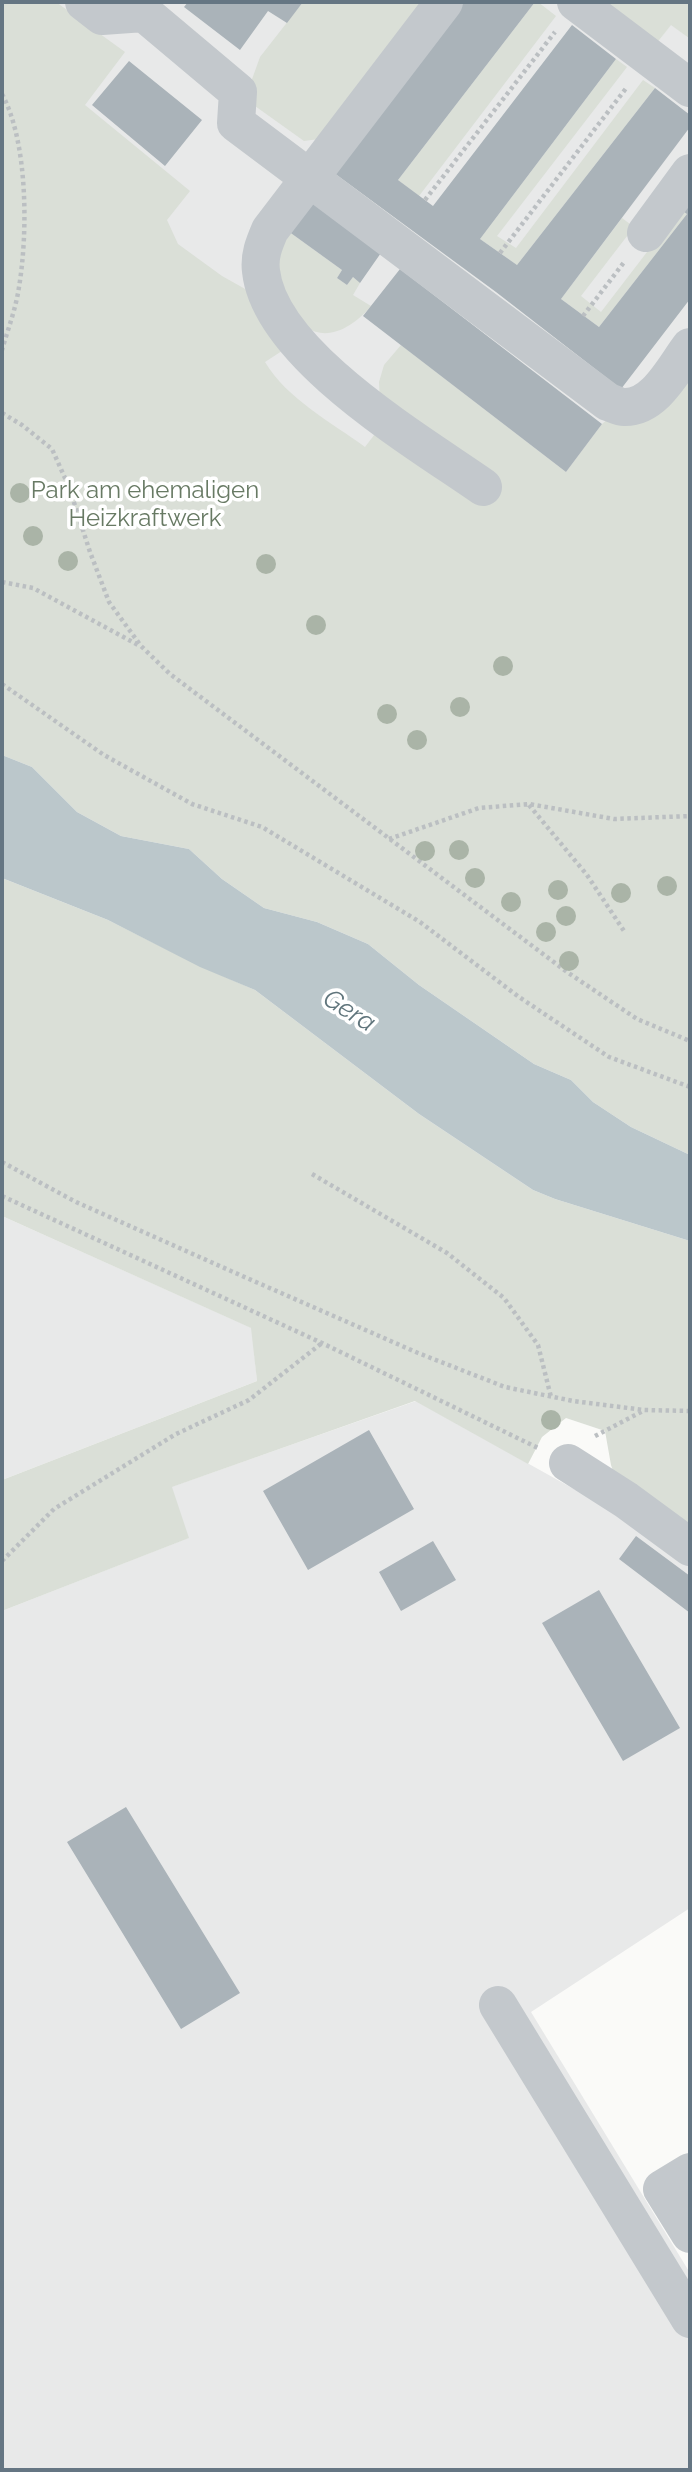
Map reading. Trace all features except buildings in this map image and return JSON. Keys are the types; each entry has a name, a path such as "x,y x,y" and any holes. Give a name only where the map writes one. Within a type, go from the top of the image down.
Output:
{"street":[{"path":"84,2 102,16 148,7 237,92 236,123 608,402 625,407 641,403 654,395 690,347"},
{"path":"444,2 270,230 261,253 261,273 268,296 280,318 294,339 322,369 351,394 483,487"},
{"path":"577,3 690,88"},
{"path":"646,233 690,173"},
{"path":"568,1463 626,1500 690,1547"},
{"path":"498,2005 690,2319"},
{"path":"690,2172 662,2189 690,2234"}],"path":[{"path":"425,200 577,3"},
{"path":"500,253 650,57"},
{"path":"2,94 16,132 22,167 24,234 19,288 2,350"},
{"path":"583,316 646,233"},
{"path":"2,413 22,425 51,450 69,487 110,602 141,646 181,682 567,972 637,1019 690,1041"},
{"path":"2,582 33,588 141,646"},
{"path":"2,684 104,755 192,804 262,827 420,922 519,997 610,1057 690,1087"},
{"path":"388,839 479,808 529,804 614,818 690,816"},
{"path":"529,804 587,875 624,931"},
{"path":"2,1162 76,1202 418,1353 506,1387 551,1397 644,1410 690,1411"},
{"path":"312,1174 447,1253 504,1298 538,1345 551,1397"},
{"path":"2,1196 322,1343 568,1463 593,1437 644,1410"},
{"path":"2,1561 54,1509 176,1434 249,1400 322,1343"}],"shaded area":[{"path":"2,2 590,2 657,43 671,24 690,39 690,373 530,581 266,380"},
{"path":"2,1216 252,1328 257,1381 2,1480"},
{"path":"416,1401 599,1503 690,1567 690,1908 531,2012 690,2273 690,2470 2,2470 2,1611 188,1538 171,1487"}],"green space":[{"name":"Park am ehemaligen Heizkraftwerk","path":"2,2 56,2 125,52 85,105 190,191 167,220 178,244 222,276 247,290 288,347 265,362 274,375 297,399 365,447 381,426 379,382 384,365 401,345 566,472 602,424 616,412 690,373 690,1155 631,1127 593,1102 571,1080 534,1064 419,985 368,944 317,922 264,908 222,879 189,849 121,836 77,812 32,767 2,755"},
{"path":"303,2 426,2 319,139 304,141 255,106 251,82 260,57"},
{"path":"535,2 556,16 419,196 398,180"},
{"path":"590,2 690,2 690,39 671,25 657,43"},
{"path":"616,59 627,67 497,236 516,248 643,80 655,88 517,265 480,239"},
{"path":"680,209 687,214 599,327 561,299 622,218 634,227 581,296 601,312"},
{"path":"288,231 342,270 337,278 347,285 353,277 360,283 353,295 371,306 357,320 341,330 324,333 295,320 285,295 273,248"},
{"path":"2,878 108,920 255,990 419,1114 533,1190 690,1241 690,1531 618,1486 605,1431 566,1418 542,1437 528,1464 415,1401 172,1487 189,1538 2,1611 2,1480 257,1381 251,1328 2,1216"}],"water":[{"name":"Gera","path":"2,755 32,767 77,812 121,836 189,849 222,879 264,908 317,922 368,944 419,985 534,1064 571,1080 593,1102 631,1127 690,1155 690,1241 533,1190 419,1114 255,990 200,967 108,920 2,878"}]}
